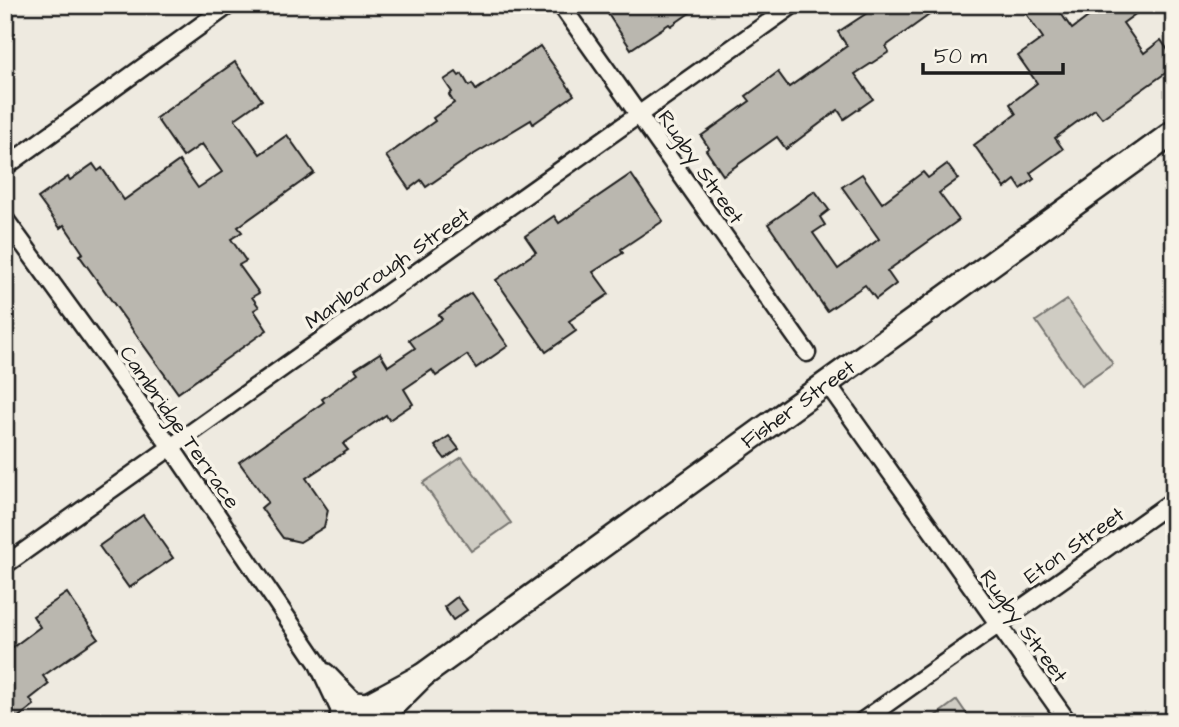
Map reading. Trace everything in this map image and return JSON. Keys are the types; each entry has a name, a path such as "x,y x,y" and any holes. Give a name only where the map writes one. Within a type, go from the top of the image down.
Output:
{"street":[{"path":"5,167 229,5"},
{"name":"Rugby Street","path":"561,5 807,353"},
{"name":"Marlborough Street","path":"5,565 793,5"},
{"name":"Fisher Street","path":"360,715 422,676 1174,132"},
{"name":"Cambridge Terrace","path":"5,219 171,447 317,662 360,715"},
{"name":"Rugby Street","path":"827,383 1068,722"},
{"name":"Eton Street","path":"861,722 1174,500"}],"shaded area":[{"path":"1067,300 1113,364 1081,386 1036,321"},
{"path":"462,457 511,523 471,551 423,483"},
{"path":"957,700 972,722 927,722"}],"building":[{"path":"602,5 701,5 631,49"},
{"path":"865,5 943,5 886,46 889,52 855,74 873,99 844,119 838,110 786,149 777,137 723,175 706,150 709,148 701,136 750,101 746,96 778,72 789,87 847,46 838,32 870,11"},
{"path":"1020,5 1055,5 1072,29 1104,5 1148,5 1123,23 1144,53 1161,40 1174,59 1174,67 1102,118 1095,109 1055,138 1063,149 1030,173 1034,179 1021,189 1015,180 1005,188 974,145 1016,114 1010,104 1037,83 1018,56 1043,38"},
{"path":"540,46 574,95 533,124 531,120 426,187 421,180 409,189 386,156 435,121 433,118 454,103 449,95 452,92 444,80 456,72 459,76 462,74 469,86 472,84 476,90"},
{"path":"235,62 262,100 235,119 260,154 287,135 314,173 238,227 242,232 231,239 246,261 239,265 259,293 252,297 259,307 254,310 267,330 178,393 79,255 83,253 64,225 60,228 38,198 93,164 98,171 102,168 124,200 179,161 198,188 222,172 202,144 183,157 156,118"},
{"path":"947,164 958,179 939,193 959,220 887,271 896,284 876,299 865,285 827,311 768,224 815,191 829,210 820,217 825,225 813,233 838,269 879,239 842,187 862,174 882,203 923,172 928,178"},
{"path":"631,174 663,221 621,249 623,253 593,272 609,294 569,321 576,331 546,352 496,280 536,252 525,236 554,216 559,223"},
{"path":"471,293 508,346 476,368 467,355 436,376 432,370 404,389 413,404 389,420 386,415 343,444 348,450 306,478 328,510 324,527 300,542 283,538 261,508 268,502 239,462 324,402 322,399 358,373 355,369 380,353 388,366 415,348 409,340 442,319 439,315"},
{"path":"449,436 459,449 445,459 435,446"},
{"path":"143,515 173,558 129,588 99,546"},
{"path":"67,593 98,638 43,676 49,684 30,699 34,705 16,719 5,705 5,653 40,627 33,616"},
{"path":"457,597 467,610 453,620 444,607"}]}
